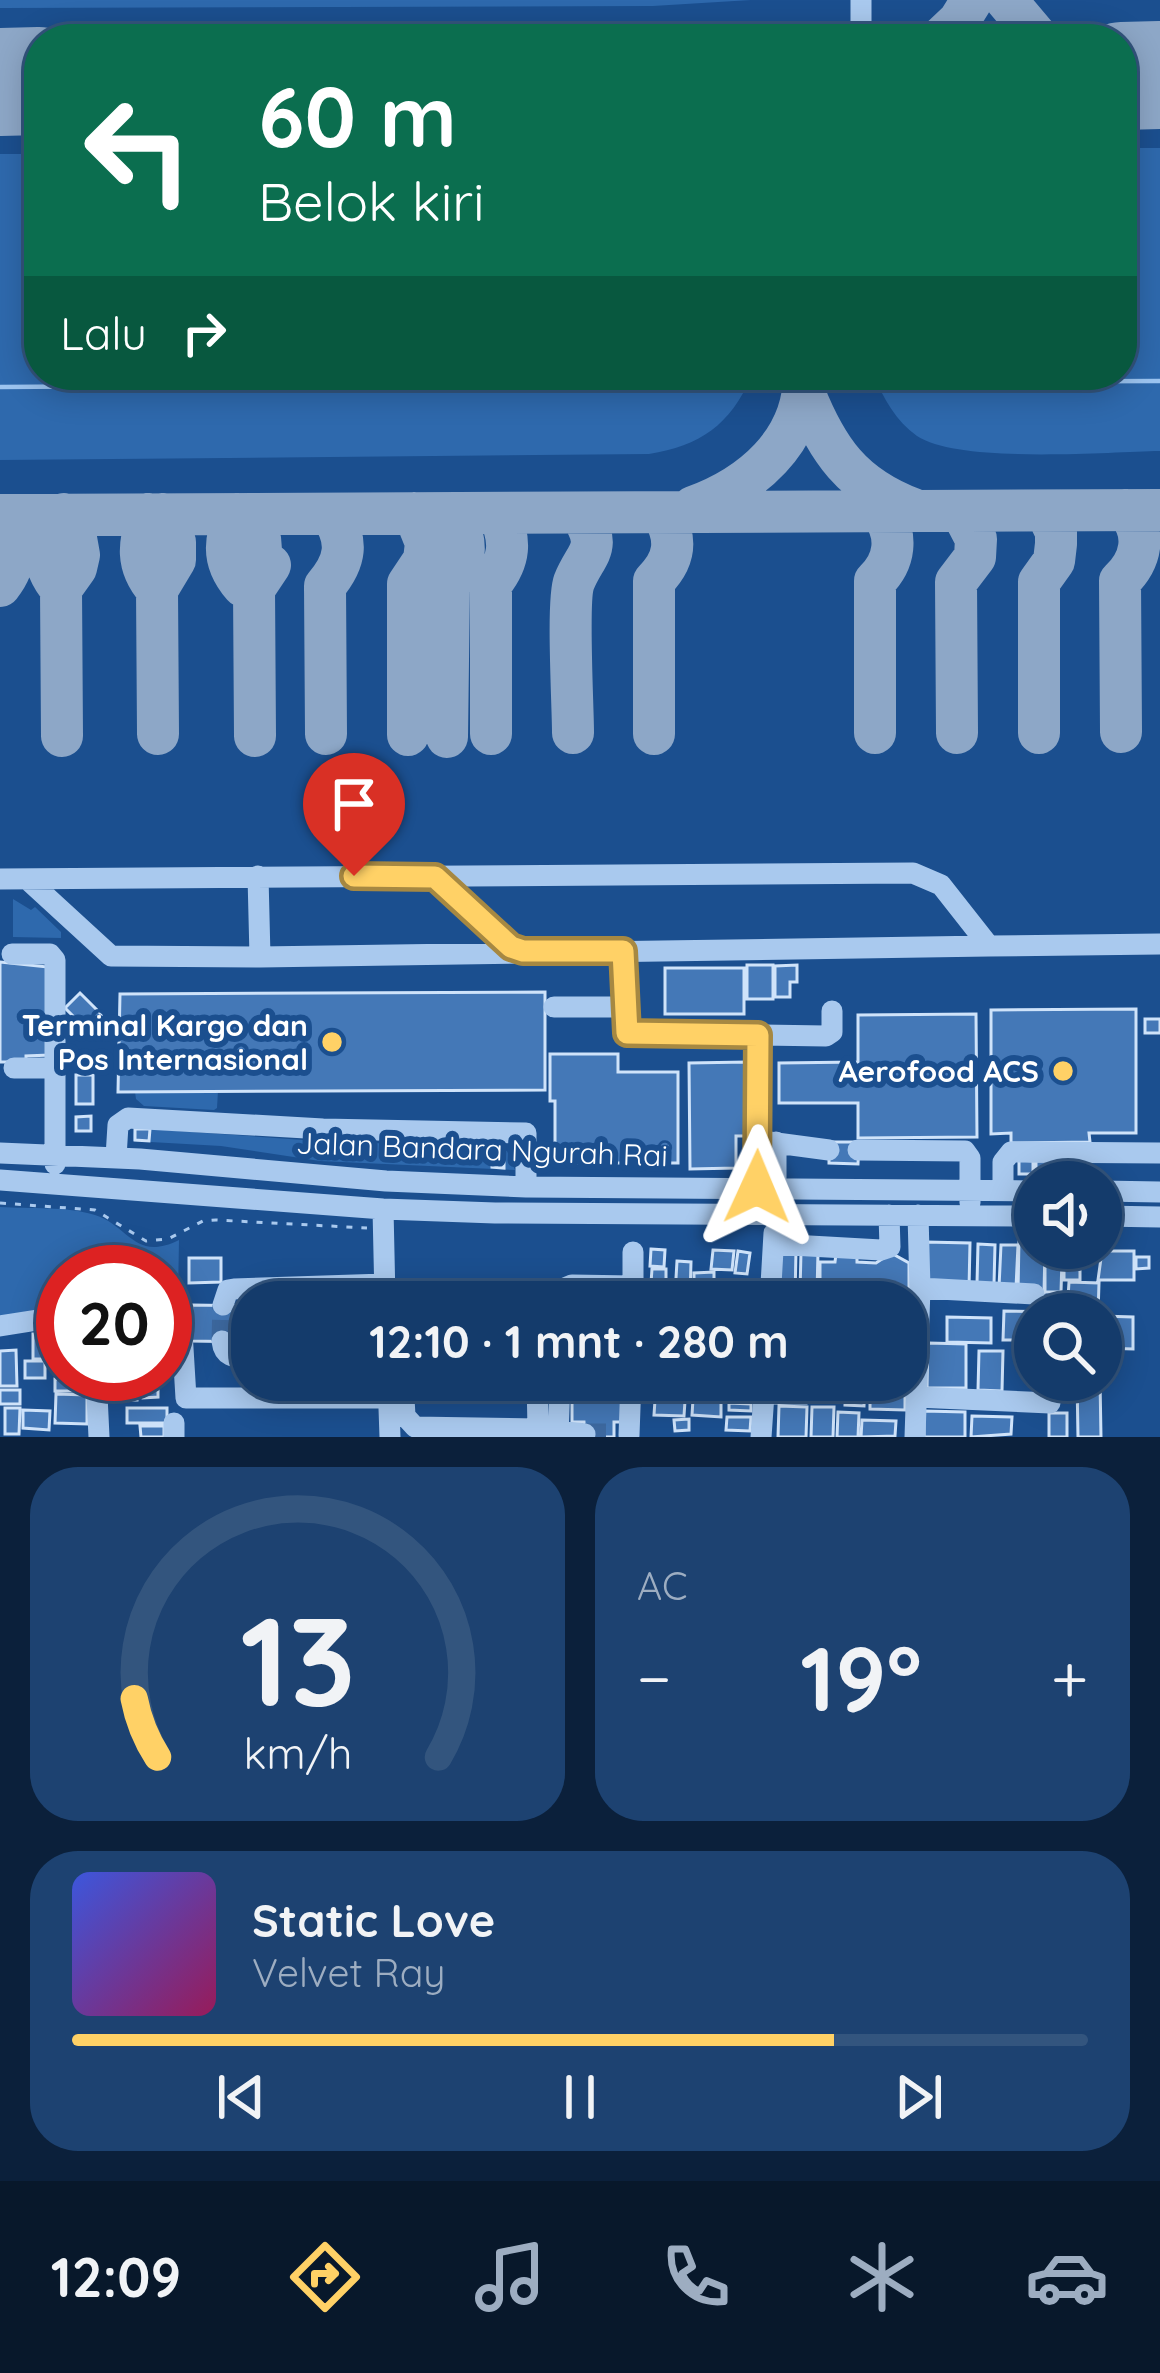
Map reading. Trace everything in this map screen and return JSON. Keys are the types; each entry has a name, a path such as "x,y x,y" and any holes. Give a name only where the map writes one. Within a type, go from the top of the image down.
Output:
{"street":[{"path":"0,879 913,873 941,885 989,946"},
{"path":"258,876 260,957"},
{"path":"435,877 504,942 523,951"},
{"path":"27,879 111,956 1160,944"},
{"path":"623,951 627,1033 830,1035 832,1011"},
{"path":"13,954 54,958 55,1183"},
{"path":"554,1007 625,1007"},
{"path":"758,1035 767,1187"},
{"path":"14,1068 55,1068"},
{"path":"116,1157 118,1125 128,1118 322,1130 526,1133 526,1187"},
{"path":"767,1146 830,1150"},
{"path":"858,1150 965,1151 970,1157 970,1215"},
{"path":"1003,1190 1003,1162 1011,1152 1160,1153"},
{"name":"Jalan Bandara Ngurah Rai","path":"0,1153 526,1187 1014,1190"},
{"path":"210,1193 212,1165"},
{"name":"Jalan Bandara Ngurah Rai","path":"0,1180 383,1209 889,1215 918,1223 970,1215 1014,1216"},
{"path":"1122,1191 1160,1192"},
{"path":"383,1209 391,1281"},
{"path":"771,1281 776,1214"},
{"path":"889,1215 890,1246"},
{"path":"1122,1216 1160,1217"},
{"path":"774,1244 874,1252 890,1246 918,1223"},
{"path":"918,1223 920,1281"},
{"path":"633,1252 633,1281"},
{"path":"927,1288 1015,1293"},
{"path":"223,1305 231,1290"},
{"path":"0,1326 36,1320"},
{"path":"222,1341 231,1356"},
{"path":"192,1398 231,1395"},
{"path":"927,1397 1050,1403"},
{"path":"97,1401 99,1437"},
{"path":"390,1437 392,1401"},
{"path":"399,1401 415,1427 585,1434"},
{"path":"543,1401 551,1432"},
{"path":"551,1432 556,1401"},
{"path":"624,1435 628,1401"},
{"path":"761,1437 764,1401"},
{"path":"915,1437 916,1401"}],"shaded area":[{"path":"0,0 751,0 653,6 0,8"},
{"path":"1137,148 1160,148 1160,451 998,453 937,445 903,423 882,392 1137,390"},
{"path":"0,154 24,154 24,390 745,390 723,420 698,439 649,454 0,460"},
{"path":"13,899 31,910 35,907 61,932 61,938 13,937"},
{"path":"218,1091 214,1110 144,1106 135,1092"},
{"path":"133,1129 135,1140 148,1141 150,1129 346,1143 488,1144 507,1151 515,1170 320,1161 221,1146 133,1141"},
{"path":"0,1207 84,1212 107,1220 142,1245 36,1245 36,1313 0,1318"}],"building":[{"path":"0,962 48,967 50,1055 26,1056 26,1062 0,1062"},
{"path":"747,965 773,965 773,999 747,999"},
{"path":"797,965 797,982 790,982 790,997 775,997 775,966"},
{"path":"665,968 744,968 744,1014 665,1014"},
{"name":"Terminal Kargo dan Pos Internasional","path":"545,992 545,1090 118,1092 120,994"},
{"path":"80,993 102,1015 87,1030 65,1008"},
{"name":"Aerofood ACS","path":"1136,1009 1136,1133 1089,1133 1090,1142 1011,1143 1011,1133 991,1134 991,1010"},
{"path":"976,1014 977,1137 858,1138 858,1103 779,1103 779,1063 858,1062 858,1015"},
{"path":"1145,1019 1160,1019 1160,1033 1145,1033"},
{"path":"550,1054 618,1054 618,1072 678,1072 678,1163 555,1163"},
{"path":"747,1062 748,1136 736,1136 736,1168 690,1169 689,1063"},
{"path":"76,1075 93,1075 93,1104 76,1104"},
{"path":"91,1116 91,1131 76,1131 76,1117"},
{"path":"135,1129 150,1129 149,1141 135,1140"},
{"path":"829,1142 859,1142 858,1164 829,1163"},
{"path":"492,1156 504,1156 504,1168 492,1167"},
{"path":"925,1242 970,1243 969,1289 927,1288"},
{"path":"978,1244 995,1245 994,1284 977,1283"},
{"path":"1001,1245 1014,1245 1016,1288 999,1287"},
{"path":"651,1249 665,1250 664,1267 650,1266"},
{"path":"776,1249 796,1250 795,1281 775,1281"},
{"path":"713,1250 734,1251 732,1270 711,1269"},
{"path":"738,1251 750,1253 747,1274 735,1273"},
{"path":"1122,1251 1134,1251 1134,1280 1098,1280 1100,1269 1122,1269"},
{"path":"801,1252 818,1252 817,1281 800,1281"},
{"path":"891,1253 909,1263 909,1281 820,1281 820,1262 835,1262 836,1254 857,1255 857,1262 876,1263"},
{"path":"1136,1257 1149,1257 1149,1268 1136,1269"},
{"path":"192,1258 221,1258 221,1282 192,1283"},
{"path":"677,1261 691,1262 690,1281 676,1281"},
{"path":"652,1269 666,1269 666,1281 651,1281"},
{"path":"1018,1269 1045,1269 1044,1293 1018,1292"},
{"path":"1045,1269 1062,1269 1061,1292 1045,1292"},
{"path":"1064,1269 1080,1269 1080,1280 1064,1280"},
{"path":"714,1272 714,1281 694,1281 694,1273"},
{"path":"1069,1282 1099,1283 1099,1293 1068,1293"},
{"path":"192,1305 231,1306 231,1342 192,1341"},
{"path":"1004,1311 1014,1311 1014,1340 1003,1340"},
{"path":"947,1317 991,1318 991,1343 947,1342"},
{"path":"1122,1317 1133,1317 1133,1349 1122,1349"},
{"path":"928,1343 966,1344 966,1388 927,1388"},
{"path":"16,1350 17,1386 0,1386 0,1351"},
{"path":"979,1351 1003,1351 1002,1391 978,1390"},
{"path":"25,1361 36,1361 36,1378 25,1378"},
{"path":"0,1390 20,1390 20,1404 0,1404"},
{"path":"56,1401 87,1401 87,1424 55,1423"},
{"path":"572,1401 627,1401 627,1422 614,1422 614,1437 585,1437 584,1422 572,1422"},
{"path":"655,1401 685,1401 684,1416 654,1415"},
{"path":"693,1401 721,1401 721,1417 692,1415"},
{"path":"870,1401 905,1401 905,1410 870,1409"},
{"path":"1077,1401 1100,1401 1101,1437 1078,1437"},
{"path":"729,1403 751,1404 751,1411 729,1410"},
{"path":"779,1406 807,1407 806,1437 778,1437"},
{"path":"812,1407 834,1407 833,1437 811,1437"},
{"path":"5,1408 20,1408 19,1434 5,1434"},
{"path":"127,1408 167,1408 167,1423 127,1423"},
{"path":"23,1410 50,1411 49,1430 23,1428"},
{"path":"924,1411 965,1412 965,1437 924,1437"},
{"path":"838,1412 859,1413 858,1437 837,1437"},
{"path":"1049,1413 1067,1413 1067,1437 1049,1437"},
{"path":"972,1416 1012,1417 1011,1434 971,1437"},
{"path":"727,1417 751,1417 750,1431 726,1430"},
{"path":"689,1419 689,1430 675,1431 674,1420"},
{"path":"862,1420 896,1421 895,1436 861,1437"},
{"path":"140,1426 164,1426 164,1437 141,1437"}],"waterway":[{"path":"1137,381 1160,381"},
{"path":"0,387 24,387"}],"taxiway":[{"path":"956,24 972,0"},
{"path":"1006,0 1026,24"},
{"path":"693,507 735,487 770,458 795,421 803,390"},
{"path":"804,392 822,432 844,464 873,489 913,509"},
{"path":"1121,732 1120,581 1139,547 1137,528 1126,510"},
{"path":"0,515 1160,510"},
{"path":"1039,733 1039,582 1054,561 1056,544 1046,511"},
{"path":"875,733 875,581 892,548 881,512"},
{"path":"957,733 956,582 975,557 976,539 962,512"},
{"path":"408,735 408,584 424,560 426,543 414,513"},
{"path":"447,737 449,585 464,550 453,513"},
{"path":"491,734 491,584 507,550 498,513"},
{"path":"573,733 572,593 592,543 580,513"},
{"path":"654,734 654,581 672,549 662,513"},
{"path":"62,736 61,589 79,555 74,527 64,514"},
{"path":"148,514 141,554 145,572 157,590"},
{"path":"158,734 157,590 175,560 175,542 163,514"},
{"path":"237,514 227,543 228,560 243,586 250,578 255,569 261,552 259,533 249,514 239,533 237,552 242,571 247,580 254,589"},
{"path":"326,734 325,586 343,551 341,533 331,514"},
{"path":"0,586 14,551 3,515"},
{"path":"55,515 45,553 49,571 61,589"},
{"path":"255,736 254,589 270,565"}],"runway":[{"path":"1137,76 1160,75"},
{"path":"0,82 24,81"}],"tunnel":[{"path":"222,1341 223,1305"},
{"path":"585,1434 614,1434"}],"place":[{"name":"Terminal Kargo dan Pos Internasional","path":"332,1042"},
{"name":"Aerofood ACS","path":"1063,1071"}],"route":[{"path":"354,876 435,877 504,942 523,951 623,951 627,1033 758,1035 757,1187"}]}
